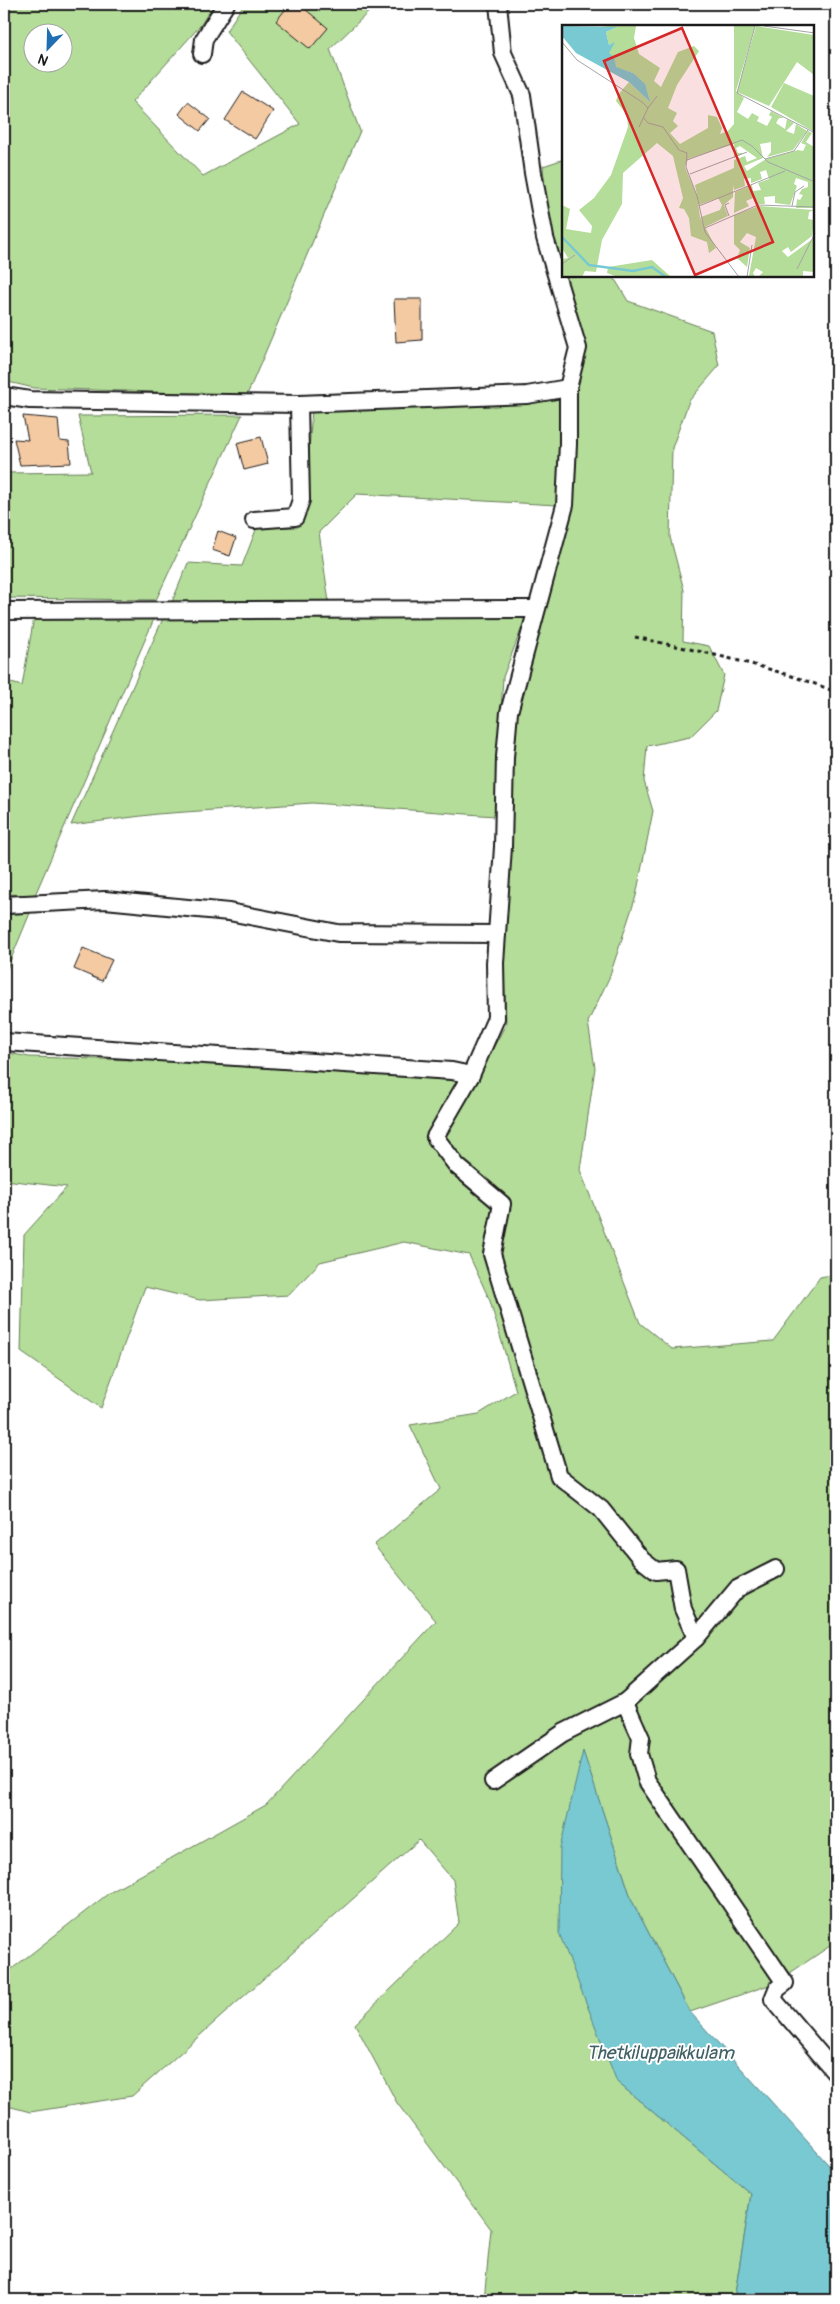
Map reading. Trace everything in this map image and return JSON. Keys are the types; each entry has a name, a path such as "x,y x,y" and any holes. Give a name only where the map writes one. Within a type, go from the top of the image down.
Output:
{"street":[{"path":"202,54 204,39 226,4"},
{"path":"498,4 503,53 522,95 532,173 545,238 578,348 568,388 565,505 545,581 535,609 509,712 495,963 496,1018 471,1075 435,1136 457,1166 502,1204 492,1254 559,1476 601,1509 642,1560 656,1571 676,1570 683,1609 696,1638"},
{"path":"4,396 30,400 299,404 526,395 568,388"},
{"path":"254,520 295,516 301,500 299,404"},
{"path":"4,611 535,609"},
{"path":"4,905 105,900 229,912 338,934 497,934"},
{"path":"4,1042 452,1071 471,1075"},
{"path":"494,1781 563,1734 625,1702 696,1638 737,1589 776,1569"},
{"path":"625,1702 641,1738 639,1754 647,1781 785,1983 777,1989 773,1999 836,2073"}],"path":[{"path":"636,637 707,652 802,678 836,692"}],"green space":[{"path":"4,4 214,4 200,26 132,102 203,176 300,124 226,31 244,4 377,4 330,49 360,131 247,395 34,388 4,381"},
{"path":"562,160 562,278 614,278 628,301 712,331 719,366 689,401 672,448 670,537 684,590 683,641 709,646 724,675 716,711 690,737 647,746 644,781 653,811 636,896 609,978 588,1022 595,1068 580,1170 640,1323 672,1349 773,1341 820,1277 836,1274 836,1942 775,1983 690,2012 632,1901 583,1752 617,2082 751,2194 734,2300 484,2300 491,2229 397,2103 355,2024 459,1923 453,1880 419,1840 132,2096 30,2112 4,2105 4,1975 109,1893 266,1805 436,1621 374,1545 441,1489 410,1425 479,1414 516,1391 490,1301 469,1255 404,1242 320,1262 289,1295 200,1300 145,1287 101,1408 21,1352 24,1235 67,1187 4,1180 4,1052 29,1057 274,1064 457,1081 477,1078 506,1024 503,941 512,847 514,715 570,511 574,393 584,350 549,238 543,166"},
{"path":"560,395 557,505 357,494 319,532 331,616 527,614 503,677 495,816 312,803 157,814 71,825 165,614 167,614 188,563 242,566 257,527 298,527 306,493 312,409 467,405 529,400"},
{"path":"242,415 156,600 4,598 4,466 5,473 91,472 78,416"},
{"path":"34,617 154,619 35,895 4,894 4,681 22,686"},
{"path":"30,913 4,976 4,915"}],"water":[{"name":"Thetkiluppaikkulam","path":"583,1751 632,1901 690,2012 836,2173 836,2300 734,2300 751,2194 617,2082 559,1933 560,1848"}],"building":[{"path":"290,4 299,4 328,28 310,49 276,21"},
{"path":"243,92 273,111 255,139 225,120"},
{"path":"188,102 210,119 200,131 179,114"},
{"path":"394,299 422,299 422,340 396,342"},
{"path":"23,416 58,419 60,441 69,442 71,463 20,465 14,439 28,440"},
{"path":"261,437 268,464 244,470 237,443"},
{"path":"218,531 236,538 230,556 212,550"},
{"path":"83,948 112,960 102,981 74,969"}]}
